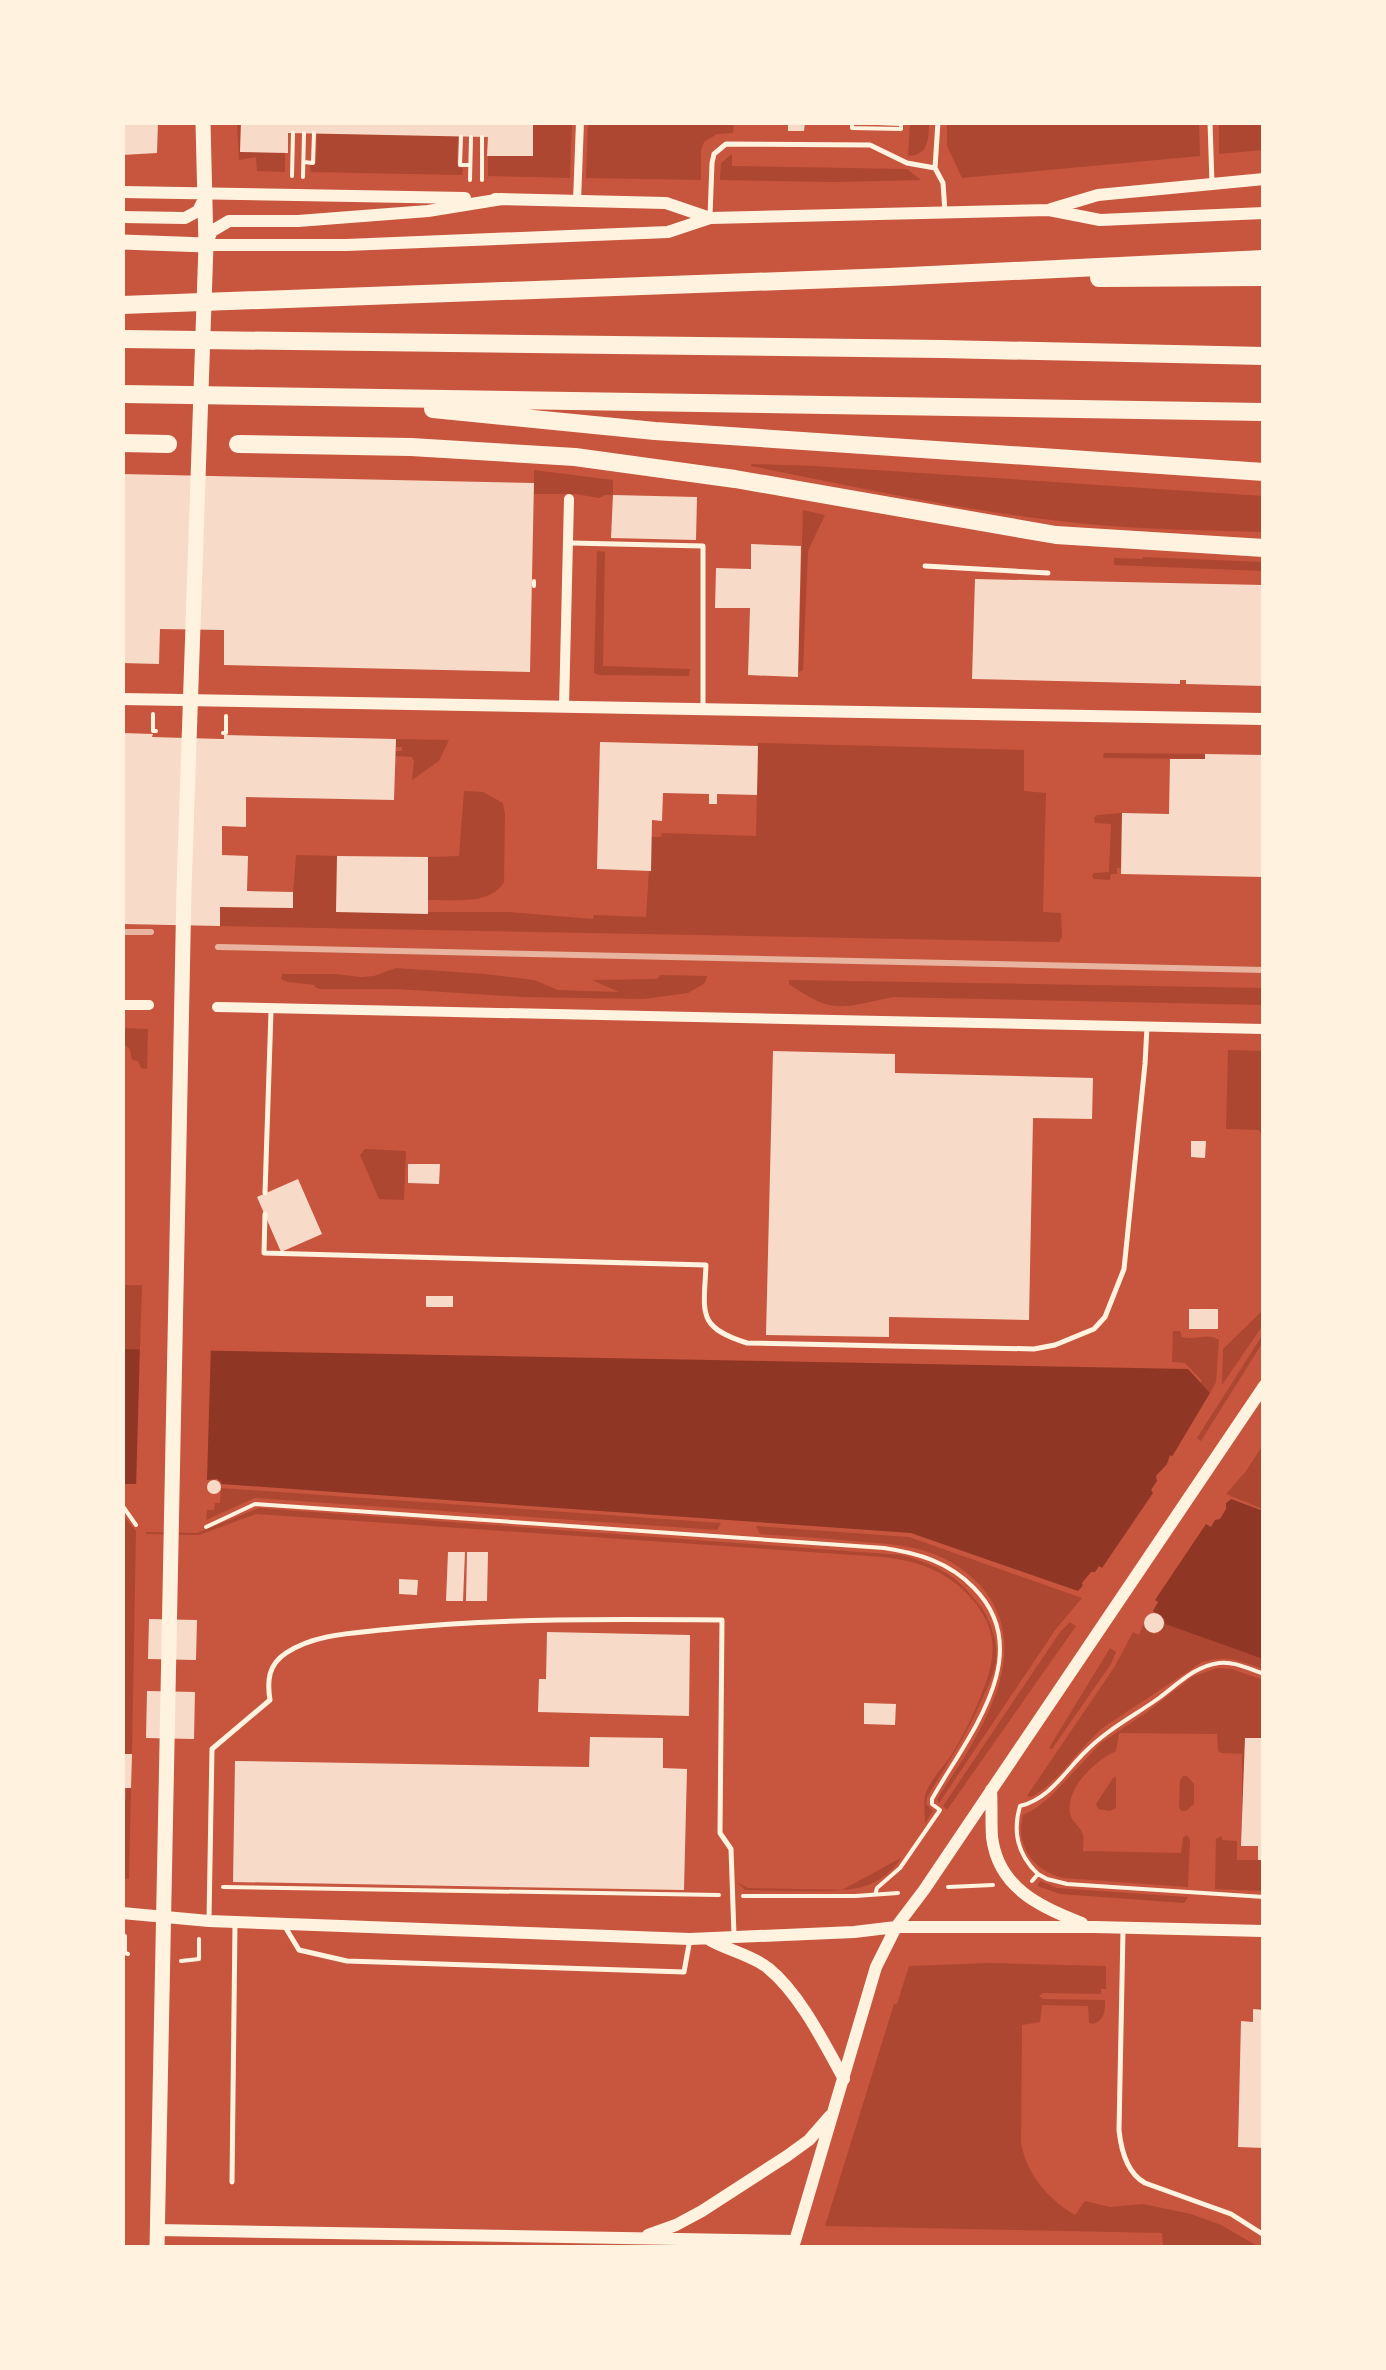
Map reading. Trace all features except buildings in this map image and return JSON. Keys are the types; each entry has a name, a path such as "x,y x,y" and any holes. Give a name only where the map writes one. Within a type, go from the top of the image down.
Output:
{"highway":[{"path":"122,305 889,277 1264,258"},
{"path":"889,277 1264,277"},
{"path":"122,338 1262,356"},
{"path":"122,394 1264,412"},
{"path":"308,397 656,431 1264,472"},
{"path":"122,443 168,444"},
{"path":"238,444 411,447 575,457 735,479 1056,535 1264,548"}],"main road":[{"path":"157,2248 184,889 206,245 203,122"},
{"path":"122,242 206,245"}],"street":[{"path":"577,201 580,122"},
{"path":"1049,210 1098,195 1264,179"},
{"path":"122,192 666,203 710,218"},
{"path":"122,217 193,216 206,194"},
{"path":"502,199 428,211 298,222 230,220 212,231 206,245 346,245 668,232 710,218 1049,210 1100,220 1264,213"},
{"path":"564,707 569,499"},
{"path":"122,699 1264,719"},
{"path":"122,1005 149,1006"},
{"path":"217,1006 1264,1029"},
{"path":"157,2230 794,2244 876,1967 896,1927 1264,1386"},
{"path":"992,1788 995,1850 1012,1884 1040,1906 1094,1927"},
{"path":"122,1913 690,1940 896,1927 1264,1931"},
{"path":"708,1939 766,1966 788,1989 844,2079"},
{"path":"638,2238 702,2211 809,2140 835,2110"}],"lane":[{"path":"938,122 935,168 943,184 944,213"},
{"path":"1210,122 1212,184"},
{"path":"710,218 712,163 714,154 726,144 870,145 907,162 935,168"},
{"path":"568,544 702,546 704,710"},
{"path":"925,566 1048,573"},
{"path":"266,1193 271,1008"},
{"path":"265,1214 264,1252 706,1265 704,1309 708,1322 718,1332 747,1343 1034,1349 1056,1345 1094,1329 1105,1317 1124,1270 1146,1027"},
{"path":"209,1920 212,1749 270,1700 270,1670 284,1654 341,1634 443,1624 539,1618 722,1620 720,1833 730,1848 734,1938"},
{"path":"232,2182 235,1921"},
{"path":"283,1923 299,1950 347,1961 684,1972 690,1940"},
{"path":"1122,1928 1118,2130 1128,2164 1145,2184 1220,2209 1264,2235"}],"path":[{"path":"853,122 902,124 901,129 852,128 853,122"},
{"path":"292,176 293,133"},
{"path":"303,177 304,133"},
{"path":"304,162 314,163 314,133"},
{"path":"461,137 460,165 470,165"},
{"path":"470,180 471,137"},
{"path":"482,137 482,180"},
{"path":"206,1527 255,1504 884,1548 904,1550 954,1570 980,1594 995,1621 1001,1650 996,1678 977,1724 932,1799 940,1810 900,1868 874,1895"},
{"path":"122,1505 136,1525"},
{"path":"1264,1674 1222,1663 1188,1675 1107,1732 1037,1801 1020,1806 1016,1824 1018,1844 1028,1864 1047,1879 1067,1884 1264,1898"},
{"path":"1032,1882 1038,1874"},
{"path":"953,1886 997,1885"},
{"path":"210,1887 730,1896 889,1894"},
{"path":"125,1936 124,1954 128,1954"},
{"path":"180,1970 180,1959 199,1960 199,1939"}],"shaded area":[{"path":"588,122 734,123 733,133 717,134 704,142 701,180 586,178"},
{"path":"237,123 241,123 240,152 285,153 285,172 257,171 256,157 239,160"},
{"path":"533,123 572,123 570,178 488,176 488,156 533,156"},
{"path":"910,123 929,123 929,129 923,150 908,156"},
{"path":"947,123 1199,123 1200,156 962,178 947,146"},
{"path":"1219,123 1263,123 1263,150 1219,154"},
{"path":"317,133 458,136 457,164 463,169 462,175 311,172 310,166 316,163"},
{"path":"732,154 732,166 907,169 921,180 720,180 721,163"},
{"path":"751,464 1263,496 1263,532 1125,527 1043,519 897,495"},
{"path":"534,470 613,480 613,495 599,498 534,494"},
{"path":"803,510 825,515 808,551 803,670 798,672"},
{"path":"597,551 605,552 603,666 690,669 689,676 594,673"},
{"path":"1114,558 1263,562 1263,571 1114,565"},
{"path":"396,739 449,740 439,761 412,780 414,761 412,757 395,756 395,751 402,751 402,747 395,747"},
{"path":"758,743 1024,750 1024,791 1046,793 1043,912 1061,913 1059,942 220,926 220,907 292,908 296,855 337,856 337,912 646,917 651,837 661,837 662,833 756,836"},
{"path":"1104,753 1205,754 1205,759 1103,758"},
{"path":"464,791 483,792 503,803 504,882 498,890 481,898 428,900 428,857 459,856"},
{"path":"1122,813 1121,868 1117,868 1117,874 1111,874 1110,880 1094,879 1094,873 1109,872 1111,824 1095,823 1094,818"},
{"path":"396,968 534,980 558,990 619,992 592,980 707,976 705,983 688,993 644,999 320,989 281,979 282,974 374,976"},
{"path":"789,980 1263,988 1263,1005 893,997 840,1006 818,1001 789,984"},
{"path":"123,1028 148,1029 147,1069 132,1060 130,1049 123,1044"},
{"path":"1228,1050 1263,1051 1263,1133 1226,1129"},
{"path":"365,1149 406,1151 404,1200 379,1199 360,1155"},
{"path":"123,1285 142,1285 140,1349 123,1349"},
{"path":"1263,1310 1263,1325 1222,1385 1223,1349"},
{"path":"1173,1331 1180,1331 1187,1338 1219,1340 1216,1382 1210,1393 1185,1363 1172,1362"},
{"path":"1263,1334 1263,1342 1201,1441 1197,1438"},
{"path":"123,1349 1188,1369 1210,1393 1152,1490 1210,1526 1231,1499 1263,1511 1263,1659 1165,1624 1152,1611 1158,1602 1100,1567 1078,1591 911,1533 207,1483 123,1484"},
{"path":"1263,1445 1263,1509 1226,1494"},
{"path":"221,1488 721,1523 717,1530 255,1498 206,1520 207,1510 214,1510 215,1503 220,1503"},
{"path":"259,1508 902,1555 944,1572 969,1593 982,1609 992,1630 995,1665 971,1723 927,1797 926,1804 933,1811 925,1823 926,1793 971,1720 989,1673 993,1650 989,1628 976,1604 957,1584 935,1570 883,1557 256,1514 199,1535 146,1534 197,1533"},
{"path":"122,1514 136,1531 132,1754 122,1754"},
{"path":"756,1526 909,1537 1082,1598 1056,1629 939,1803 937,1799 982,1725 1002,1670 1004,1642 999,1616 984,1590 952,1563 919,1549 760,1534"},
{"path":"1070,1622 1076,1626 947,1810 943,1806"},
{"path":"1165,1624 1263,1659 1263,1669 1233,1660 1202,1662 1104,1727 1051,1783 1027,1796 1115,1666 1133,1632 1139,1635 1143,1625 1158,1633"},
{"path":"1110,1648 1116,1652 1111,1664 1052,1749 1049,1748"},
{"path":"1217,1668 1263,1680 1263,1738 1245,1738 1242,1827 1242,1754 1218,1751 1217,1734 1119,1733 1116,1751 1084,1776 1070,1804 1071,1817 1083,1835 1083,1851 1181,1853 1187,1835 1188,1887 1063,1878 1035,1863 1024,1846 1023,1815 1051,1796 1101,1743 1192,1677"},
{"path":"1187,1776 1194,1784 1194,1804 1182,1811 1180,1780"},
{"path":"1116,1777 1116,1808 1098,1809 1096,1804"},
{"path":"126,1788 131,1788 129,1879 123,1878"},
{"path":"1222,1836 1222,1840 1237,1841 1237,1860 1263,1860 1263,1891 1215,1889 1216,1839"},
{"path":"901,1858 882,1878 849,1890 823,1891 745,1890 737,1882 748,1888 842,1890"},
{"path":"1040,1881 1057,1888 1188,1897 1184,1903 1060,1894 1037,1886"},
{"path":"909,1966 1106,1966 1106,1989 1101,1989 1101,1994 1039,1996 1105,2000 1100,2020 1089,2023 1088,2006 1042,2005 1040,2022 1022,2025 1021,2143 1033,2175 1047,2193 1075,2215 1085,2201 1110,2207 1143,2204 1191,2214 1221,2225 1259,2247 1163,2247 1162,2233 825,2226"}],"pier":[{"path":"140,1344 211,1344 207,1480 217,1479 221,1489 136,1489"},
{"path":"1185,1436 1191,1437 1161,1477 1158,1489 1209,1520 1221,1508 1223,1499 1229,1495 1232,1498 1220,1519 1211,1527 1206,1524 1155,1600 1158,1602 1153,1611 1164,1619 1162,1628 1148,1614 1151,1604 1101,1573 1093,1577 1080,1596 1076,1594 1091,1572 1102,1568 1153,1493 1156,1476"}],"railway":[{"path":"122,932 151,932"},
{"path":"218,947 1264,970"}]}
